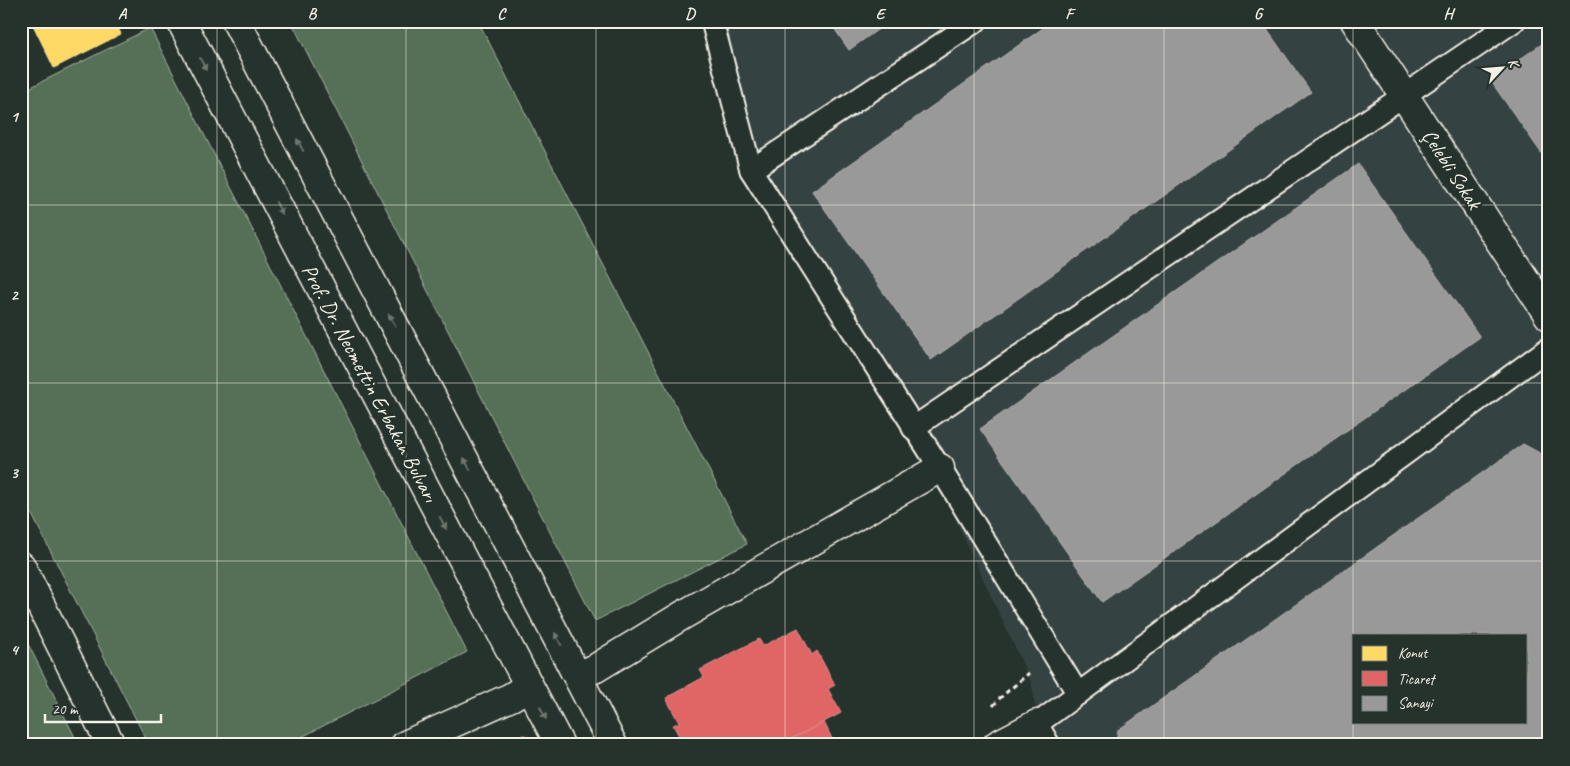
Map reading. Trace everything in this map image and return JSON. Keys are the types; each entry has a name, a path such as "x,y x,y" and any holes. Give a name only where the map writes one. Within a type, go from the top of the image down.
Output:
{"main road":[{"name":"Prof. Dr. Necmettin Erbakan Bulvarı","path":"181,21 560,745"},
{"path":"236,21 613,745"},
{"name":"Çelebli Sokak","path":"1355,21 1549,316"},
{"path":"578,676 596,668 692,610 940,468"},
{"path":"21,566 111,745"},
{"path":"405,745 511,697 529,686"},
{"path":"997,745 1038,738"}],"lane":[{"path":"712,21 751,170 940,468 1078,694"},
{"path":"751,170 976,21"},
{"path":"914,428 1514,21"},
{"path":"1038,738 1078,694 1549,348"}],"path":[{"path":"989,711 1000,698 1052,653"}],"shaded area":[{"path":"712,21 1549,21 1549,745 1041,745 1032,684 913,428 751,170"}],"green space":[{"path":"291,21 478,21 747,544 595,621"},
{"path":"150,28 467,652 286,745 149,745 21,493 21,92"},
{"path":"21,630 79,745 21,745"}],"building: Konut":[{"path":"31,21 115,21 121,34 54,68"}],"building: Ticaret":[{"path":"798,628 812,655 817,651 835,685 828,689 841,713 780,745 684,745 673,725 679,723 666,698 704,677 700,670 759,639 763,646"},
{"path":"824,722 835,745 780,745"},
{"path":"526,735 531,745 475,745 488,739"}],"building: Sanayi":[{"path":"829,21 890,21 849,50"},
{"path":"1053,21 1261,21 1311,92 931,360 812,191"},
{"path":"1549,39 1549,164 1490,80"},
{"path":"1358,164 1480,337 1102,602 980,429"},
{"path":"1523,444 1549,458 1549,745 1115,745 1118,730"}]}
